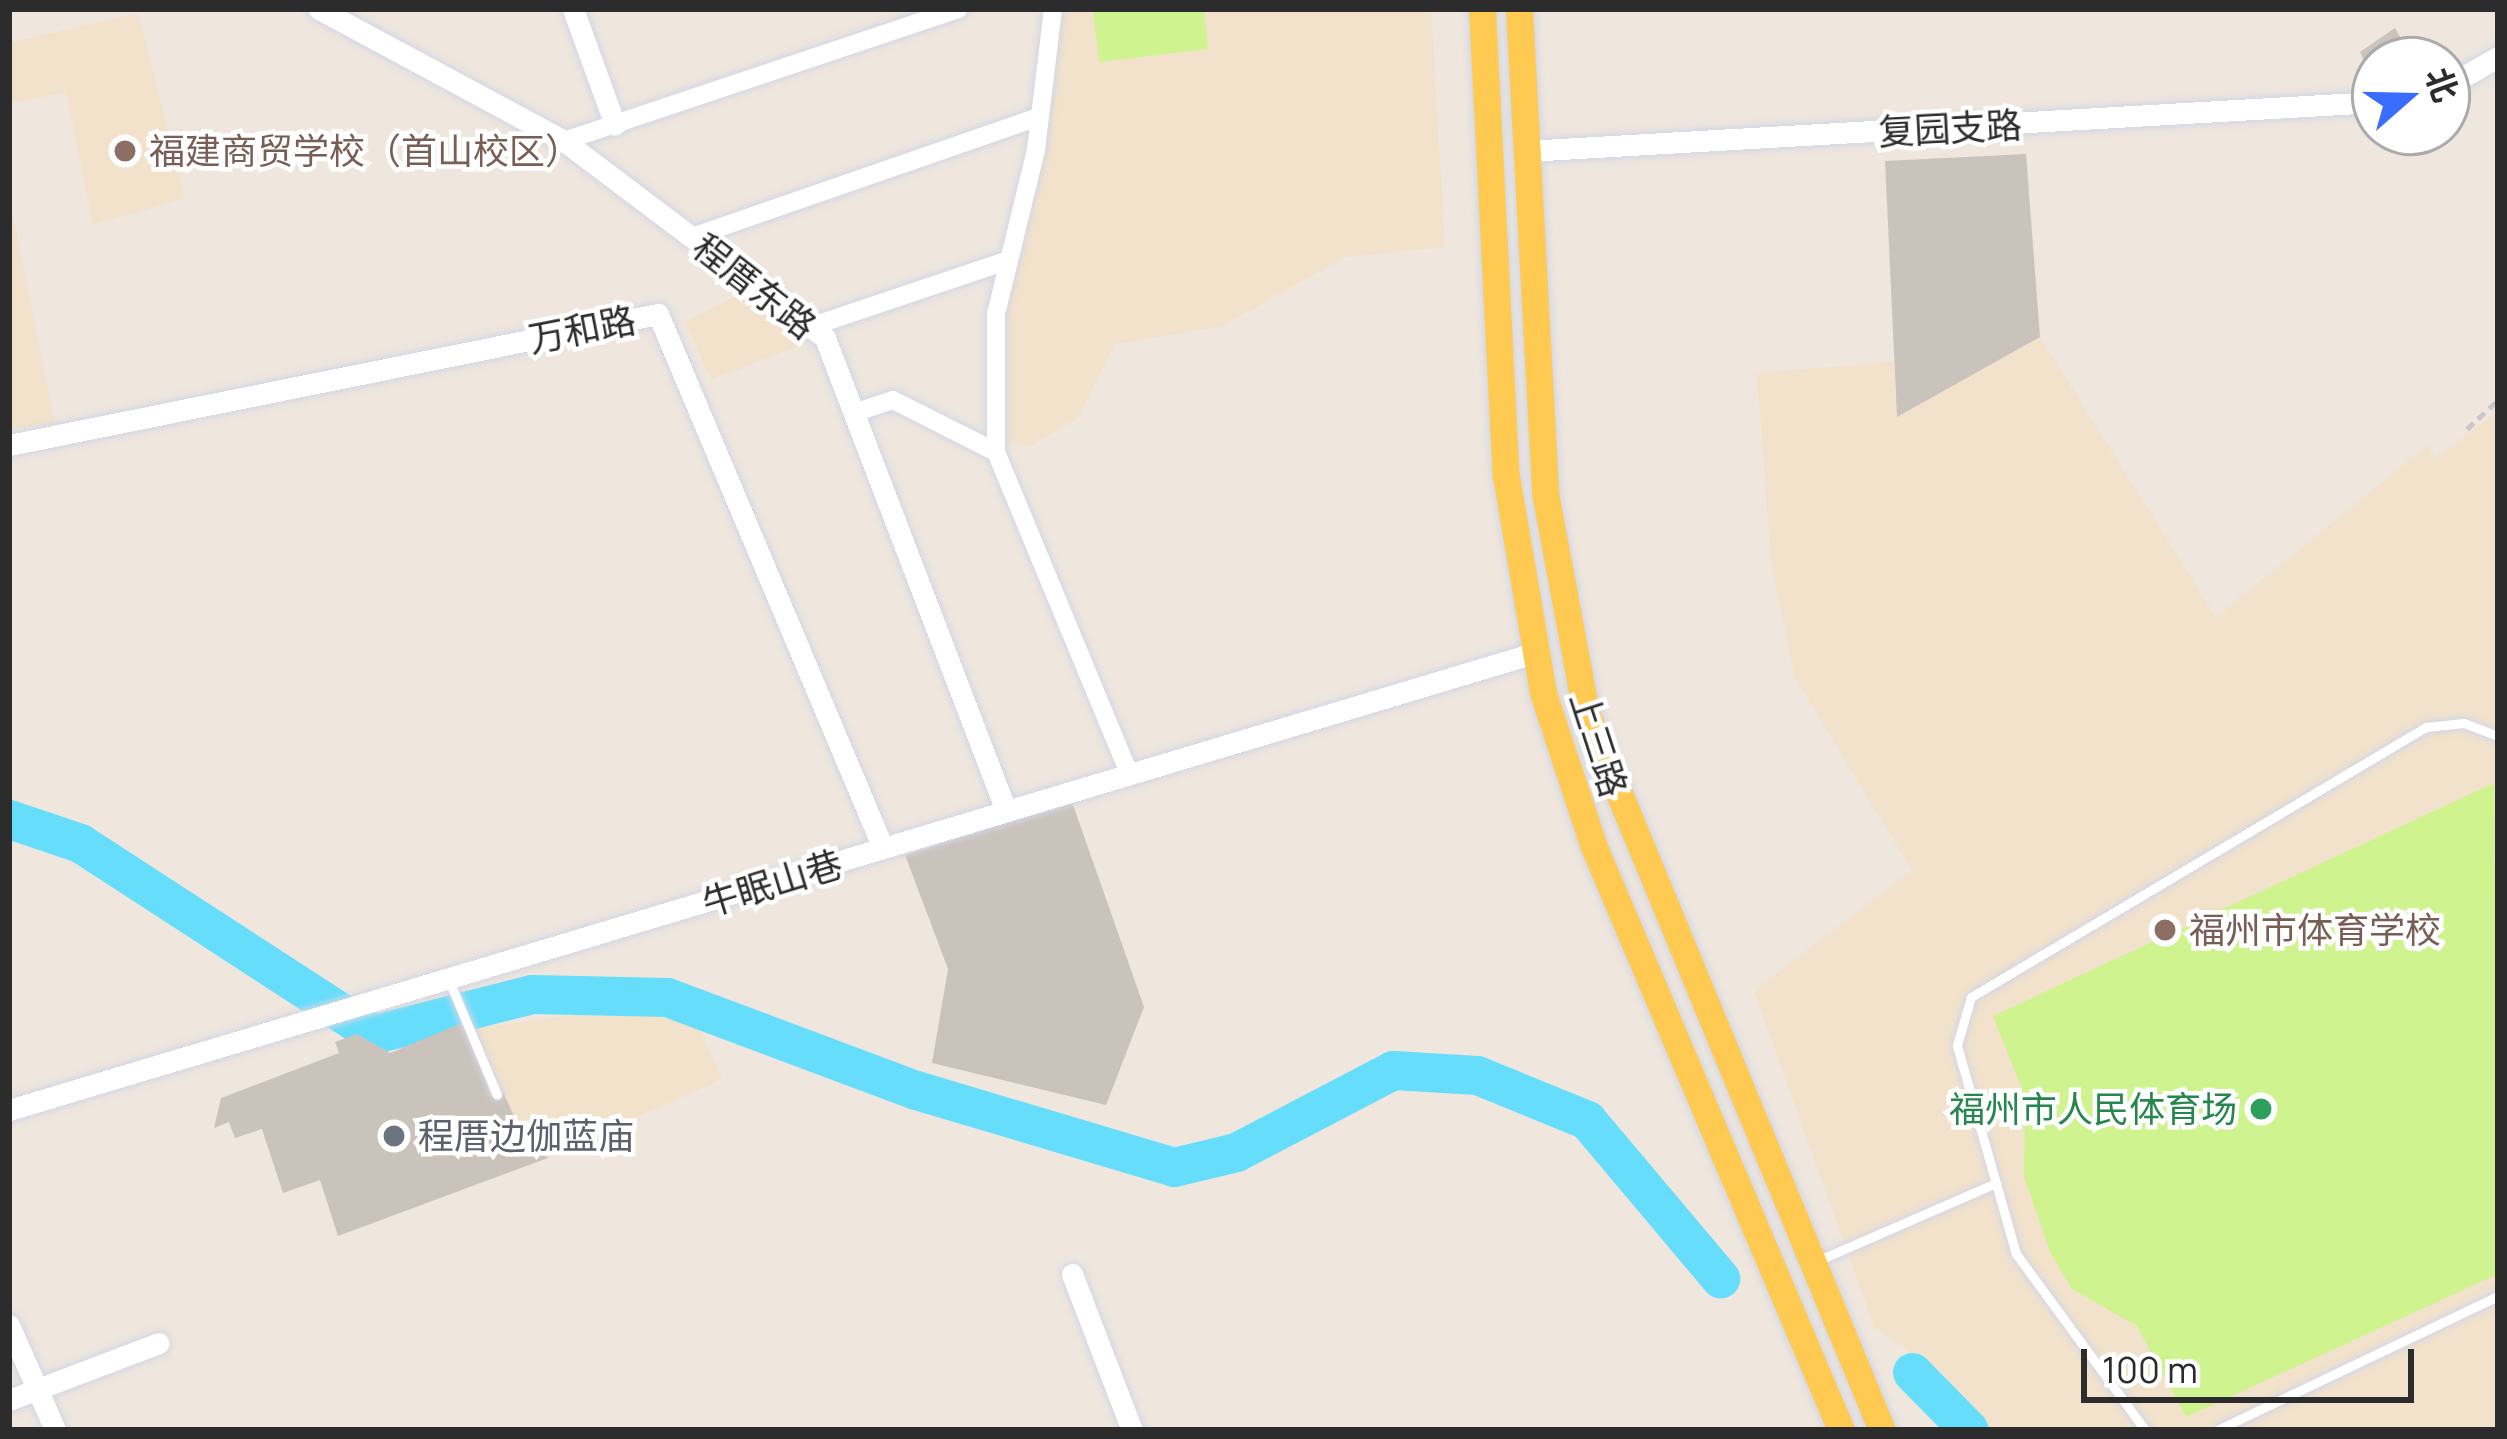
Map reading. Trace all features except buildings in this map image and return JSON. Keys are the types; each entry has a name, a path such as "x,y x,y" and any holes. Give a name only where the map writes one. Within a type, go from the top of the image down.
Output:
{"main road":[{"name":"上三路","path":"1483,9 1506,476 1534,653 1594,847 1834,1428"},
{"name":"上三路","path":"1519,9 1545,493 1580,692 1809,1264 1882,1430"}],"street":[{"name":"程厝东路","path":"319,9 564,141 825,338 1005,808"},
{"path":"573,9 615,125"},
{"path":"564,141 958,9"},
{"path":"1053,9 1038,117 1006,261 996,452 1128,770"},
{"path":"2471,72 2498,57"},
{"name":"复园支路","path":"1526,151 2351,104"},
{"path":"692,237 1038,117"},
{"path":"807,328 1006,261"},
{"name":"万和路","path":"9,445 658,314 883,848"},
{"path":"854,413 892,400 996,452"},
{"name":"牛眠山巷","path":"9,1110 451,988 1005,808 1534,653"},
{"path":"1072,1274 1132,1430"},
{"path":"9,1325 55,1430"},
{"path":"9,1400 159,1343"}],"lane":[{"path":"2145,1430 2017,1254 1957,1045 1971,997 2426,728 2464,723 2498,736"},
{"path":"451,988 497,1095"},
{"path":"1809,1264 1996,1184"},
{"path":"2217,1430 2498,1296"}],"path":[{"path":"2467,429 2498,400"}],"shaded area":[{"path":"1060,9 1431,9 1445,247 1346,257 1222,326 1115,344 1078,418 1032,445 1003,443 999,324"},
{"name":"福建商贸学校（首山校区）","path":"138,13 185,198 93,225 66,92 9,104 9,43"},
{"path":"9,195 55,424 9,429"},
{"path":"750,289 816,339 711,380 685,321"},
{"name":"福州市体育学校","path":"2040,337 2216,617 2427,446 2436,458 2498,411 2498,1430 1988,1430 1940,1371 1874,1327 1754,991 1912,870 1795,678 1771,562 1757,373 1893,362 1897,415"},
{"path":"628,1007 700,1029 722,1079 548,1158 526,1143 473,1029"}],"green space":[{"path":"1093,9 1204,9 1208,49 1099,62"},
{"name":"福州市人民体育场","path":"2494,783 2498,1274 2186,1417 2137,1326 2072,1289 2051,1254 2024,1177 2025,1096 1993,1016"}],"waterway":[{"path":"9,819 80,843 374,1034 532,994 667,997 916,1090 1174,1167 1236,1152 1393,1070 1477,1075 1587,1120 1720,1278"},
{"path":"1912,1372 1969,1430"}],"place":[{"name":"福建商贸学校（首山校区）","path":"125,151"},
{"name":"福州市体育学校","path":"2165,930"},
{"name":"福州市人民体育场","path":"2261,1109"},
{"name":"程厝边伽蓝庙","path":"394,1136"}]}
